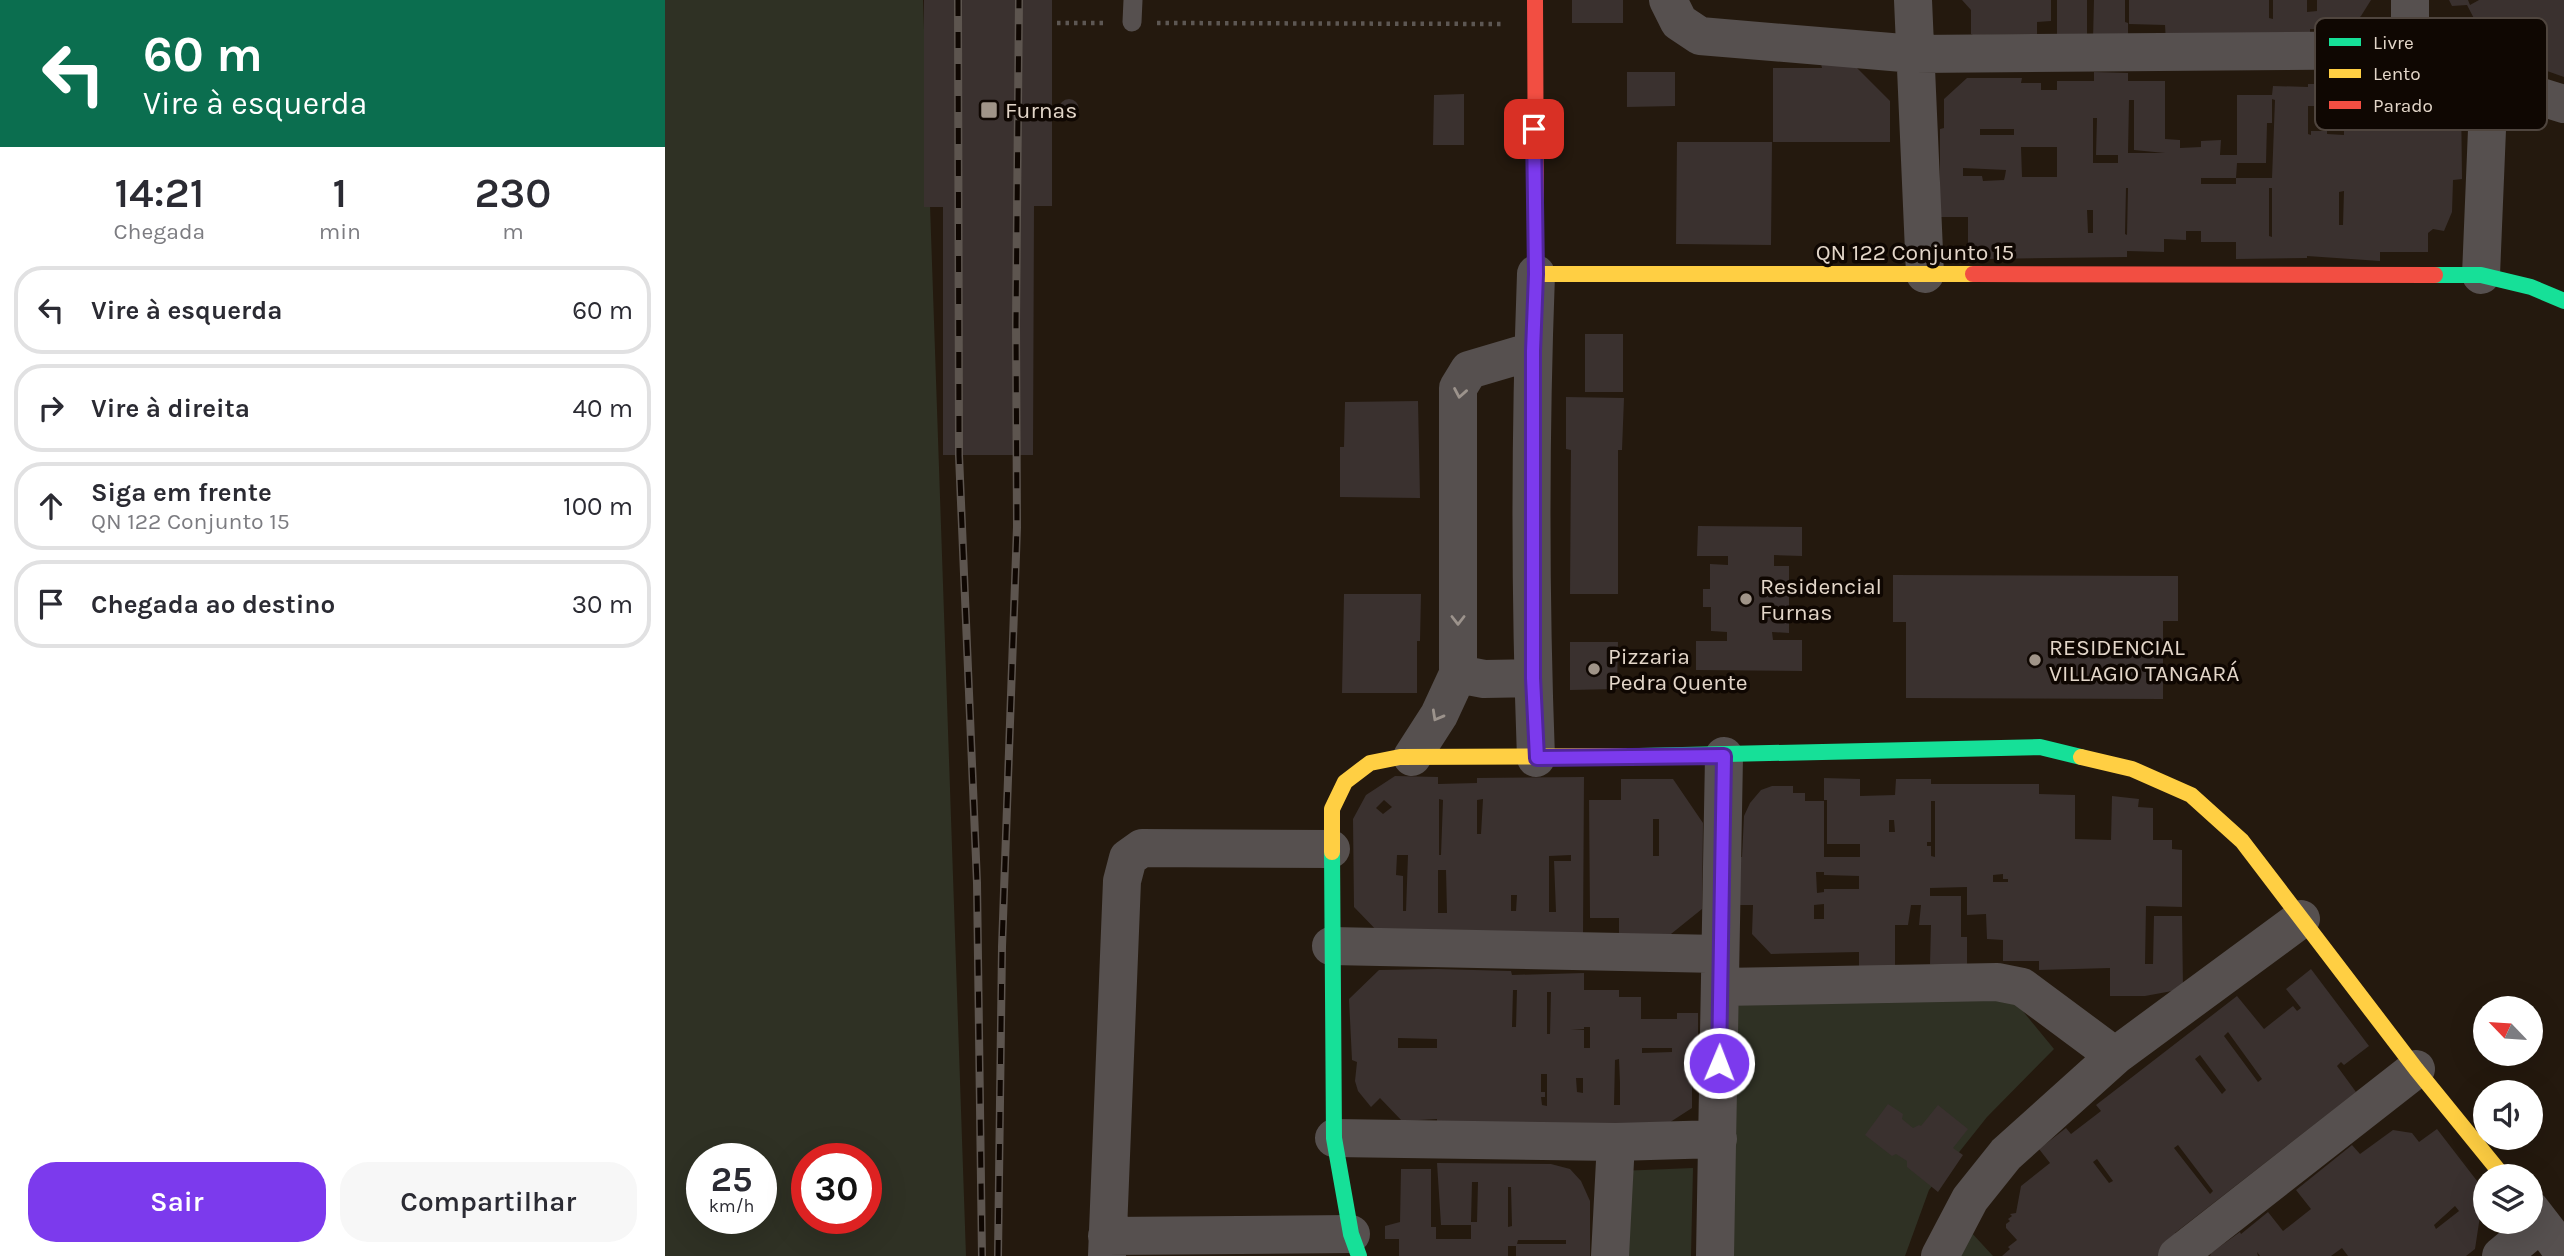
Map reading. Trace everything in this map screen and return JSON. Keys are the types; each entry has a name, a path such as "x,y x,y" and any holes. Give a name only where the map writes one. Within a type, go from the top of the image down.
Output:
{"street":[{"path":"1535,0 1533,678 1537,758"},
{"path":"1668,0 1679,22 1700,37 1915,54 2315,51"},
{"path":"1913,0 1925,274"},
{"path":"2410,0 2410,18"},
{"path":"2547,99 2564,104"},
{"path":"2481,275 2487,130"},
{"name":"QN 122 Conjunto 15","path":"1536,274 2481,275 2531,287 2564,301"},
{"path":"1412,757 1439,715 1458,674 1458,388 1469,370 1533,351"},
{"path":"1458,674 1484,679 1533,678"},
{"path":"1331,849 1142,848 1128,858 1122,881 1107,1246 1355,1245 1335,1138 1331,946 1332,809 1345,782 1370,763 1412,757 1724,756 2039,747 2132,769 2191,795 2242,841 2416,1069 2493,1164"},
{"path":"1715,1256 1724,756"},
{"path":"1940,1256 1970,1199 2006,1154 2115,1056 2301,919"},
{"path":"1331,946 1719,970 1997,982 2022,987 2115,1056"},
{"path":"2177,1256 2416,1069"},
{"path":"1335,1138 1616,1142 1718,1139"},
{"path":"1610,1256 1616,1142"},
{"path":"2543,1226 2564,1253"},
{"path":"2501,1256 2521,1234"}],"lane":[{"path":"1132,23 1133,0"}],"path":[{"path":"1057,23 1534,24"}],"green space":[{"path":"665,0 923,0 966,1256 665,1256"},
{"path":"1730,990 2008,993 2054,1049 1987,1117 1929,1190 1905,1256 1726,1256"},
{"path":"1693,1168 1691,1256 1614,1256 1619,1171"},
{"path":"1970,1231 1993,1256 1957,1256"}],"building":[{"path":"924,0 1052,0 1052,206 1034,206 1033,455 943,455 943,207 924,207"},
{"path":"1572,0 1623,0 1623,23 1572,23"},
{"path":"1962,0 2051,0 2051,21 2037,22 2037,34 1973,35 1971,10"},
{"path":"2057,0 2087,0 2087,39 2057,39"},
{"path":"2094,0 2125,0 2128,40 2093,39"},
{"path":"2129,0 2269,0 2269,18 2273,19 2273,0 2307,0 2307,12 2317,11 2317,0 2371,0 2359,18 2315,18 2315,29 2310,29 2310,41 2166,42 2165,25 2129,24"},
{"path":"2449,0 2468,0 2470,5 2479,0 2564,0 2564,77 2547,71 2547,18 2474,18 2467,5 2452,6"},
{"path":"1852,63 1890,101 1890,142 1773,142 1773,68 1822,68 1821,64"},
{"path":"1627,72 1675,72 1675,106 1627,107"},
{"path":"2094,72 2128,73 2128,81 2165,81 2165,139 2180,140 2180,148 2201,147 2201,141 2221,140 2220,155 2237,155 2237,95 2272,95 2273,86 2308,87 2308,84 2315,84 2315,106 2308,106 2308,134 2311,135 2311,131 2327,131 2327,134 2344,135 2344,130 2461,130 2462,179 2453,180 2452,212 2444,231 2433,229 2428,233 2428,252 2380,252 2380,261 2307,256 2236,259 2236,242 2201,242 2201,231 2186,231 2186,240 2164,239 2164,252 2127,251 2127,257 1983,259 1966,249 1968,217 1940,217 1940,129 1944,128 1944,99 1967,78 2022,78 2021,83 2041,83 2041,90 2057,90 2057,81 2094,81","holes":["2272,99 2275,100 2272,178 2236,178 2237,163 2266,163 2267,123 2272,123","2129,100 2134,100 2134,150 2165,153 2128,153","2093,118 2097,118 2096,155 2118,155 2118,163 2093,163","1980,129 2014,129 2014,135 1980,135","2021,147 2057,147 2057,177 2022,177","1963,168 2006,170 2004,180 1983,181 1982,176 1963,176","2201,178 2236,178 2236,184 2201,184","2126,188 2128,188 2127,235 2125,234","2269,188 2272,188 2272,237 2269,236","2344,191 2343,225 2339,225 2339,192","2087,210 2093,210 2093,233 2088,233"]},
{"path":"1464,94 1464,145 1433,145 1434,95"},
{"path":"1069,99 1076,102 1079,109 1076,116 1069,119 1062,116 1059,109 1062,102"},
{"path":"1677,142 1772,142 1771,245 1676,244"},
{"path":"1585,334 1623,334 1623,392 1585,392"},
{"path":"1566,397 1624,398 1622,450 1618,450 1618,594 1570,594 1571,450 1566,449"},
{"path":"1418,401 1420,498 1340,497 1340,447 1344,447 1345,402"},
{"name":"Residencial Furnas","path":"1698,526 1802,527 1802,556 1774,555 1774,566 1789,566 1789,633 1772,632 1773,640 1802,640 1802,671 1696,670 1696,641 1727,641 1727,632 1711,631 1711,607 1703,607 1703,589 1710,589 1710,564 1728,565 1728,556 1697,556"},
{"name":"RESIDENCIAL VILLAGIO TANGARÁ","path":"1893,575 2178,576 2178,621 2163,621 2163,699 1906,698 1906,622 1893,622"},
{"path":"1344,594 1421,594 1417,693 1342,693"},
{"name":"Pizzaria Pedra Quente","path":"1570,642 1618,642 1617,689 1570,690"},
{"path":"1395,776 1438,777 1438,784 1477,783 1477,778 1584,777 1583,937 1382,936 1354,907 1353,819 1366,795","holes":["1439,799 1443,800 1439,855","1483,799 1481,834 1477,834 1477,800","1384,800 1392,807 1383,814 1376,808","1397,855 1408,855 1406,911 1403,911 1403,876 1396,875","1571,855 1571,861 1554,861 1556,912 1549,912 1549,856","1438,870 1446,870 1447,913 1438,913","1511,895 1517,895 1516,911 1511,911"]},
{"path":"1824,778 1860,779 1860,796 1895,795 1896,779 1931,779 1931,784 2039,784 2039,794 2075,795 2075,839 2111,840 2112,796 2139,799 2138,807 2153,808 2153,840 2172,840 2172,849 2182,850 2182,907 2146,906 2145,964 2153,964 2154,916 2182,916 2183,989 2145,996 2110,996 2110,968 2039,970 2039,961 2003,961 2003,940 1987,939 1986,914 1967,915 1967,887 1930,888 1930,896 1961,896 1961,937 1967,937 1967,965 1930,964 1931,925 1919,925 1921,905 1911,905 1908,925 1895,925 1895,968 1859,968 1859,952 1771,954 1752,934 1753,905 1740,905 1740,857 1744,816 1761,790 1772,786 1793,786 1793,793 1805,793 1805,801 1824,801 1824,857 1860,857 1860,844 1827,844 1827,800 1824,800","holes":["1931,801 1935,801 1935,857 1931,856 1931,846 1927,846 1927,842 1931,842","1889,820 1894,820 1895,832 1889,832","1816,872 1824,872 1824,875 1859,876 1859,889 1824,889 1824,892 1817,893","2003,874 2003,879 2008,879 2008,882 1993,882 1993,875","1824,904 1824,919 1814,919 1814,905"]},
{"path":"1621,779 1673,779 1703,823 1702,909 1666,938 1619,938 1619,918 1590,918 1589,800 1621,800","holes":["1653,819 1659,819 1659,856 1653,856"]},
{"path":"2311,969 2369,1046 2344,1065 2341,1062 2337,1066 2356,1092 2175,1233 2180,1239 2161,1256 2002,1256 2017,1240 2006,1228 2006,1224 2012,1216 2010,1214 2016,1213 2021,1186 2050,1163 2039,1149 2066,1128 2071,1134 2101,1111 2096,1105 2237,996 2264,1029 2293,1006 2297,1011 2301,1008 2286,989","holes":["2228,1032 2262,1079 2258,1082 2224,1036","2200,1055 2226,1090 2222,1094 2195,1059","2178,1145 2213,1191 2210,1194 2174,1148","2097,1159 2113,1181 2109,1183 2093,1162"]},
{"path":"1379,970 1511,971 1512,975 1584,973 1584,990 1619,990 1619,997 1641,997 1641,1019 1677,1019 1677,1013 1698,1013 1698,1048 1692,1048 1692,1108 1661,1128 1437,1119 1402,1121 1380,1098 1371,1107 1358,1091 1355,1081 1357,1062 1352,1060 1349,999","holes":["1513,990 1517,990 1516,1027 1512,1027","1547,992 1551,992 1550,1034 1547,1034","1590,1027 1590,1048 1584,1048 1584,1030 1571,1030","1398,1038 1437,1039 1437,1048 1398,1048","1642,1048 1672,1048 1672,1052 1642,1053","1619,1059 1620,1105 1614,1105 1615,1060","1541,1074 1547,1074 1547,1106 1542,1105 1541,1097 1545,1097 1545,1092 1541,1092","1576,1078 1583,1078 1583,1093 1577,1092"]},
{"path":"1888,1104 1903,1114 1902,1119 1913,1128 1921,1126 1938,1105 1968,1129 1953,1148 1963,1155 1938,1192 1907,1167 1907,1161 1896,1154 1892,1156 1865,1135"},
{"path":"2437,1129 2473,1176 2473,1234 2477,1234 2475,1249 2466,1256 2348,1256 2342,1248 2331,1256 2260,1256 2257,1252 2258,1256 2210,1256 2268,1212 2283,1231 2311,1209 2296,1190 2352,1145 2360,1154 2393,1130 2412,1133 2419,1142","holes":["2455,1206 2459,1211 2436,1229 2434,1225"]},
{"path":"1437,1163 1551,1164 1570,1169 1581,1181 1590,1201 1590,1256 1516,1256 1516,1246 1508,1246 1508,1256 1399,1256 1399,1239 1385,1239 1385,1226 1400,1222 1401,1169 1431,1169 1431,1227 1436,1227 1436,1239 1471,1239 1471,1225 1441,1225","holes":["1472,1182 1478,1182 1477,1222 1471,1222","1508,1187 1511,1187 1512,1226 1508,1227","1518,1240 1566,1240 1566,1244 1517,1244"]}],"railway":[{"path":"958,0 959,455 977,883 982,1256"},
{"path":"998,1256 1002,947 1017,527 1019,0"}],"traffic: fast":[{"path":"2435,275 2481,275 2531,287 2564,301"},
{"path":"1639,756 2040,747 2081,757"},
{"path":"1332,852 1334,1138 1351,1234 1359,1256"}],"traffic: slow":[{"path":"1536,220 1536,274 1973,274"},
{"path":"1332,852 1332,809 1345,782 1370,763 1400,757 1639,756"},
{"path":"2081,757 2132,769 2191,795 2242,841 2416,1069 2493,1164"}],"traffic: jam":[{"path":"1535,0 1536,220"},
{"path":"1973,274 2435,275"}],"place":[{"name":"Furnas","path":"989,110"},
{"name":"Residencial Furnas","path":"1746,599"},
{"name":"RESIDENCIAL VILLAGIO TANGARÁ","path":"2035,660"},
{"name":"Pizzaria Pedra Quente","path":"1594,669"}],"route":[{"path":"1534,129 1536,274 1533,351 1533,678 1537,758 1724,756 1719,1063"}]}
